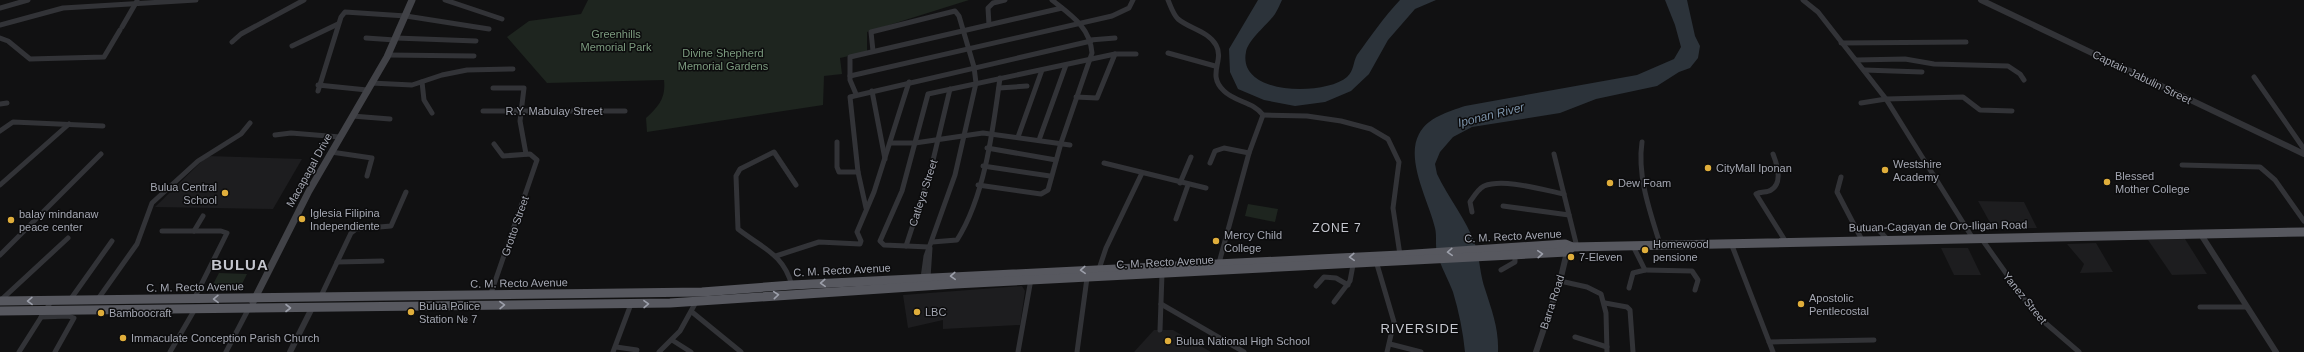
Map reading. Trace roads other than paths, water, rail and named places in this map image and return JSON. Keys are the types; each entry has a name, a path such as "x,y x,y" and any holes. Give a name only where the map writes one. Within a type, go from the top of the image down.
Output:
{"highway":[{"name":"Butuan-Cagayan de Oro-Iligan Road","path":"1570,248 1660,244 1976,237 2304,232"},
{"name":"C. M. Recto Avenue","path":"0,311 43,314 99,310 312,308 792,289 1031,277 1099,269 1219,263 1376,260 1422,257 1502,248 1570,248"},
{"name":"C. M. Recto Avenue","path":"0,301 320,298 489,300 631,304 696,302 792,289 925,278 1088,278 1353,265 1400,255 1422,257 1488,257 1570,248"},
{"path":"99,310 102,300"}],"main road":[{"name":"Macapagal Drive","path":"249,308 298,211 388,54 412,0"}],"street":[{"path":"0,8 28,0"},
{"path":"85,6 89,0"},
{"path":"0,25 54,10 85,6 196,0"},
{"path":"232,42 242,34 304,0"},
{"path":"445,0 502,19"},
{"path":"989,25 988,8 993,3 1005,0"},
{"path":"978,185 1045,193 1048,190 1050,176 1076,97 1092,58 1090,41 1080,23 1073,14 1052,0"},
{"path":"850,76 1122,13 1129,8 1133,0"},
{"path":"1168,0 1173,14 1178,19 1209,37 1215,43 1218,51 1215,66 1215,77 1224,92 1260,110 1263,115"},
{"name":"Yanez Street","path":"1803,0 1818,12 1886,99 1976,237 2035,314 2078,352"},
{"name":"Captain Jabulin Street","path":"1981,0 2304,154"},
{"path":"0,38 9,40 19,53 31,59 104,57 137,2"},
{"path":"856,94 851,83 850,57 1062,8"},
{"path":"873,51 870,36 871,32 949,11 958,14 974,66 976,83 952,186 931,244 925,278"},
{"path":"367,90 318,88 342,14 347,12 406,16 489,29"},
{"path":"292,46 338,24"},
{"path":"366,38 476,41"},
{"path":"866,208 858,172 849,99 856,94 974,66 1090,41 1115,38"},
{"path":"1841,43 1966,42"},
{"path":"1168,53 1215,66"},
{"path":"388,54 474,56"},
{"path":"1076,97 1097,98 1115,54"},
{"path":"1000,78 983,166 965,225 958,239 954,241 931,244 906,246 884,245 880,241 900,197 928,94 976,83 1000,78 1042,70 1066,65 1092,58 1115,54 1136,54"},
{"path":"1856,60 1905,59 1934,64 2008,66 2020,74 2024,80"},
{"path":"1039,140 1066,65"},
{"path":"371,83 412,85 442,75 473,69 513,69"},
{"path":"1018,137 1042,70"},
{"path":"1864,70 1922,72"},
{"path":"2254,77 2304,149"},
{"path":"422,82 424,100 432,113"},
{"path":"776,256 820,242 860,244 861,241 857,232 874,192 909,82"},
{"path":"999,88 1027,86"},
{"path":"494,88 524,88 520,111 520,138 526,154 503,156 494,144"},
{"name":"Catleya Street","path":"906,246 939,139 950,89"},
{"path":"872,91 885,160"},
{"path":"1861,103 1886,99 1963,97 1980,110 2012,111"},
{"path":"0,104 7,103"},
{"name":"R.Y. Mabulay Street","path":"483,111 625,111"},
{"path":"1263,115 1281,113 1330,119 1370,129 1382,134 1390,141 1399,162 1399,171 1393,204 1394,223 1400,255"},
{"path":"1219,263 1250,153 1263,115"},
{"path":"352,116 390,118"},
{"path":"0,131 13,122 103,126"},
{"path":"102,300 138,244 152,203 198,161 241,134 250,123"},
{"path":"0,185 69,124"},
{"path":"275,135 291,133 340,137"},
{"path":"890,143 915,143 964,134 990,133 1070,145"},
{"path":"837,142 837,167 839,172 858,172"},
{"path":"1642,142 1640,150 1642,169 1660,244"},
{"path":"987,148 1056,160"},
{"path":"1210,163 1215,151 1220,148 1250,153"},
{"path":"331,152 372,158 367,176"},
{"path":"792,289 788,269 776,256 738,229 737,173 745,166 774,152 796,185"},
{"path":"0,255 101,154"},
{"name":"Grotto Street","path":"489,300 536,164 535,158 526,154"},
{"path":"1554,154 1569,215 1570,248"},
{"path":"1774,154 1778,169 1775,187 1773,190 1756,194 1786,242"},
{"path":"1180,183 1191,158"},
{"path":"1104,163 1188,185 1206,188"},
{"path":"2182,165 2260,167 2268,172 2275,180 2304,222"},
{"path":"983,166 1050,176"},
{"path":"1099,269 1106,248 1142,173"},
{"path":"1842,177 1837,192 1862,240"},
{"path":"1176,219 1188,185"},
{"path":"1472,212 1470,202 1480,188 1486,185 1520,186 1564,194"},
{"path":"320,298 352,231 391,226 406,192"},
{"path":"1503,206 1569,215"},
{"path":"194,230 204,216"},
{"path":"1856,227 1876,227 1887,239"},
{"path":"162,231 194,230 220,231 227,233 194,299"},
{"path":"2200,233 2276,352"},
{"path":"0,301 68,238"},
{"path":"70,300 112,241"},
{"path":"1731,243 1773,352"},
{"path":"1633,245 1645,270"},
{"name":"Barra Road","path":"1536,352 1570,248"},
{"path":"1501,270 1515,262 1515,255"},
{"path":"1376,260 1393,314 1394,330 1387,352"},
{"path":"337,262 382,261"},
{"path":"1334,302 1348,285 1353,265"},
{"path":"1629,288 1633,273 1645,270 1692,271 1698,278 1695,290"},
{"path":"1160,330 1159,318 1162,274"},
{"path":"1316,286 1324,277 1330,276 1348,285"},
{"path":"1018,352 1031,277"},
{"path":"1077,352 1088,278"},
{"path":"1560,281 1593,290 1601,295 1605,303 1607,350 1576,337"},
{"path":"19,352 52,300"},
{"path":"660,352 672,340 692,312 696,302"},
{"path":"1605,303 1627,307 1630,310 1633,352"},
{"path":"631,304 614,349 637,350"},
{"path":"1160,304 1244,352"},
{"path":"2200,307 2247,307"},
{"name":"Macapagal Drive","path":"226,352 249,308"},
{"path":"290,352 312,308"},
{"path":"170,352 195,309"},
{"path":"692,312 741,352"},
{"path":"43,314 68,316 74,318 55,352"},
{"path":"672,340 691,352"},
{"path":"1769,342 1874,340"},
{"path":"1390,344 1404,350 1421,352"}],"water":[{"path":"1258,0 1282,0 1275,14 1250,42 1246,52 1247,66 1255,77 1268,84 1285,88 1303,89 1321,87 1336,83 1347,77 1351,72 1357,55 1400,0 1436,0 1415,9 1388,40 1369,74 1351,91 1325,102 1295,106 1264,100 1238,89 1230,72 1229,49"},
{"name":"Iponan River","path":"1665,0 1687,0 1695,36 1700,46 1698,58 1690,68 1679,72 1657,86 1596,99 1560,113 1472,127 1453,137 1440,152 1435,164 1437,174 1472,235 1478,255 1483,284 1496,328 1498,344 1498,352 1465,352 1453,292 1437,253 1435,228 1416,168 1415,144 1419,134 1433,119 1465,106 1637,75 1674,59 1681,47 1675,25"}],"place":[{"name":"CityMall Iponan","path":"1708,168"},
{"name":"Westshire Academy","path":"1885,170"},
{"name":"Blessed Mother College","path":"2107,182"},
{"name":"Dew Foam","path":"1610,183"},
{"name":"Bulua Central School","path":"225,193"},
{"name":"Iglesia Filipina Independiente","path":"302,219"},
{"name":"balay mindanaw peace center","path":"11,220"},
{"name":"Mercy Child College","path":"1216,241"},
{"name":"Homewood pensione","path":"1645,250"},
{"name":"7-Eleven","path":"1571,257"},
{"name":"Apostolic Pentlecostal","path":"1801,304"},
{"name":"Bulua Police Station № 7","path":"411,312"},
{"name":"LBC","path":"917,312"},
{"name":"Bamboocraft","path":"101,313"},
{"name":"Immaculate Conception Parish Church","path":"123,338"},
{"name":"Bulua National High School","path":"1168,341"}],"district":[{"name":"ZONE 7","path":"1337,228"},
{"name":"BULUA","path":"240,264"},
{"name":"RIVERSIDE","path":"1420,328"}],"park label":[{"name":"Greenhills Memorial Park","path":"616,40"},
{"name":"Divine Shepherd Memorial Gardens","path":"723,59"}]}
